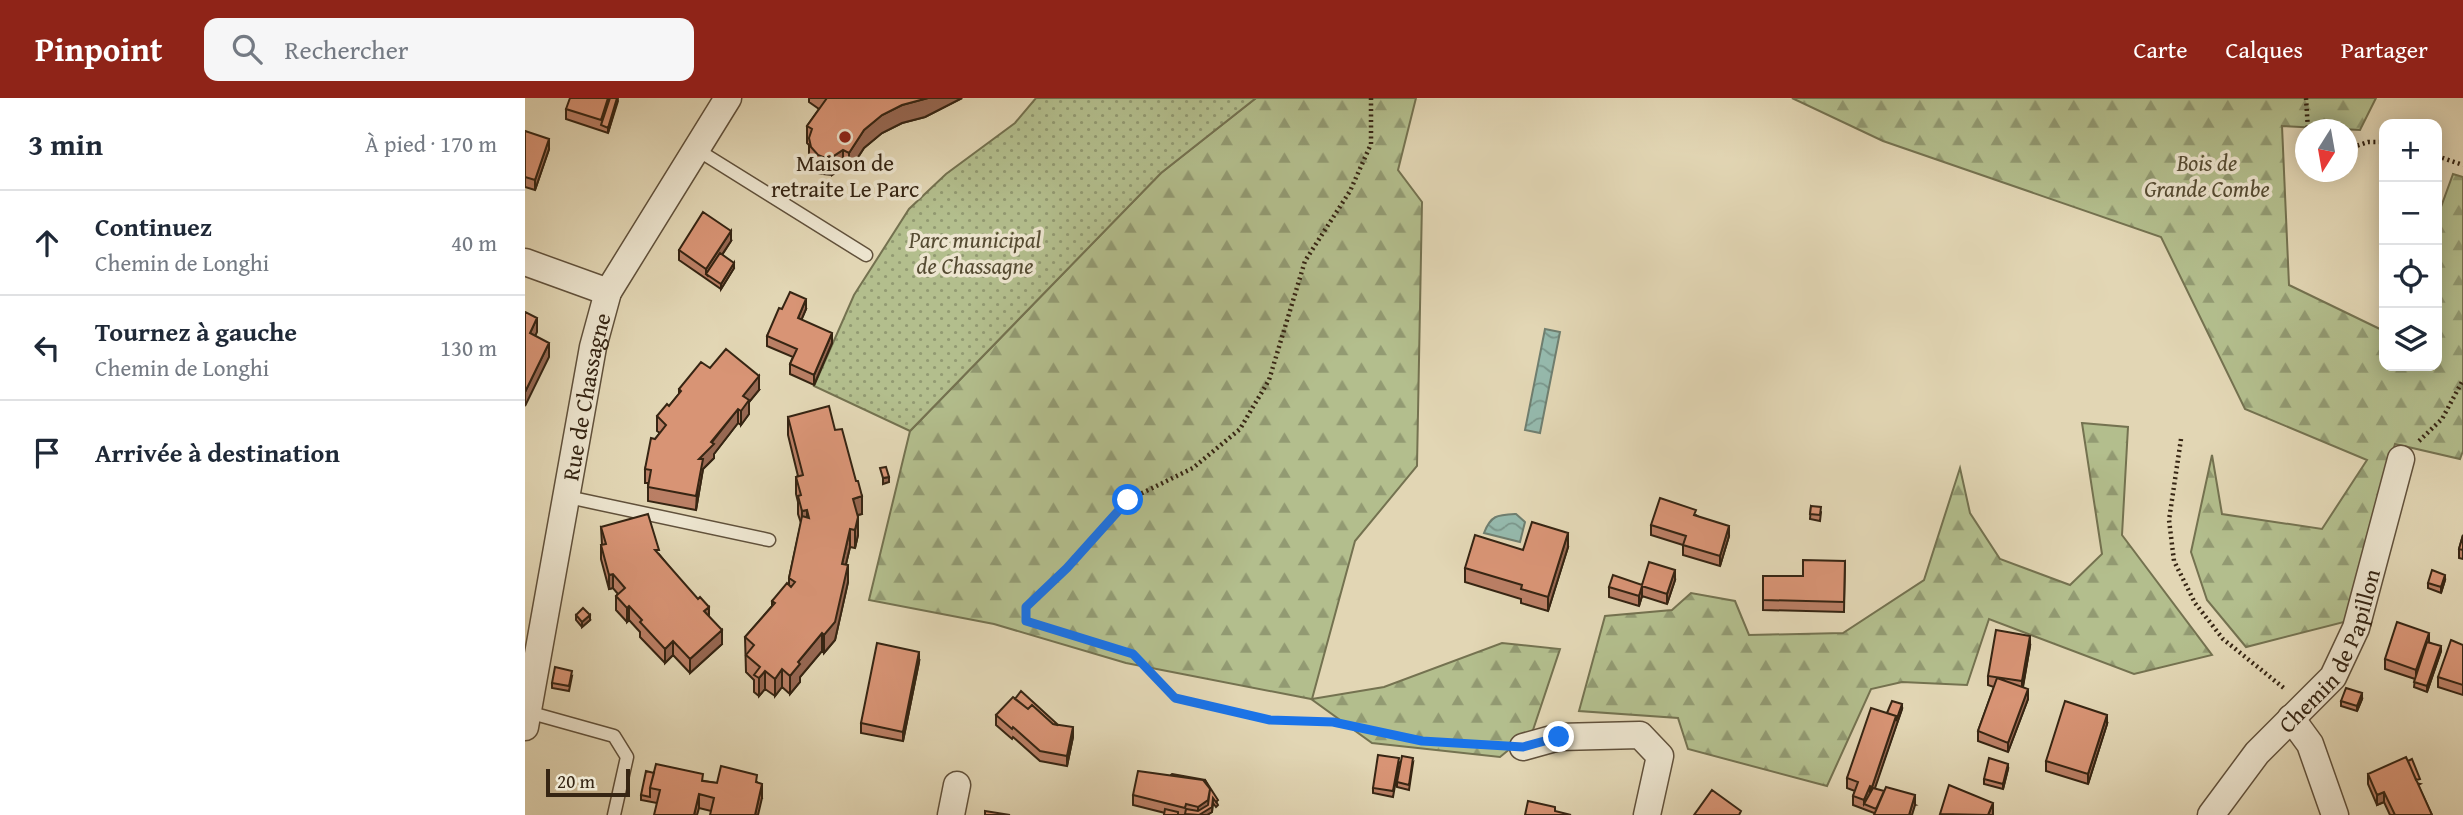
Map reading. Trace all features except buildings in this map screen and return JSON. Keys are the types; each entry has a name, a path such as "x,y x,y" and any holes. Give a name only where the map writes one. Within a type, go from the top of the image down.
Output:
{"street":[{"name":"Rue de Chassagne","path":"526,720 593,346 608,292 728,98"},
{"path":"525,262 608,292"},
{"name":"Chemin de Papillon","path":"2211,815 2257,753 2333,677 2356,628 2400,459"},
{"path":"2297,712 2335,815"},
{"path":"1523,747 1559,737 1640,735 1660,756 1647,815"},
{"path":"951,815 957,785"}],"lane":[{"path":"696,149 866,255"},
{"path":"568,497 769,540"},
{"path":"526,720 614,736 627,757 614,815"}],"path":[{"path":"1371,98 1371,144 1350,191 1305,261 1269,380 1240,429 1193,468 1128,500 1067,568 1026,607 1026,621 1133,654 1175,698 1270,720 1333,722 1422,741 1523,747"},
{"path":"2306,98 2307,119"},
{"path":"2358,145 2379,142"},
{"path":"2442,158 2463,165"},
{"path":"2400,459 2442,419 2463,380"},
{"path":"2181,439 2169,520 2173,561 2195,603 2223,639 2269,675 2297,712"}],"green space":[{"name":"Parc municipal de Chassagne","path":"1036,98 1256,98 1161,173 910,431 814,386 854,295 909,209 946,174 1015,123"},
{"path":"1256,98 1416,98 1398,170 1422,202 1417,466 1355,541 1312,699 1384,687 1502,643 1560,649 1533,730 1500,757 1372,743 1311,699 1126,663 994,624 869,600 910,431 1161,173"},
{"name":"Bois de Grande Combe","path":"1792,98 2376,98 2360,130 2358,119 2295,119 2295,127 2282,126 2289,285 2379,329 2379,371 2442,371 2442,204 2453,174 2463,177 2463,451 2460,459 2395,444 2348,621 2246,647 2207,600 2191,552 2212,455 2222,514 2322,529 2367,460 2245,409 2161,237 1883,141"},
{"path":"2082,423 2128,427 2122,535 2212,655 2134,674 1989,619 1967,685 1902,682 1871,689 1827,786 1688,749 1678,718 1579,711 1605,616 1672,610 1691,593 1735,601 1749,635 1843,633 1924,580 1960,468 1970,513 2000,559 2070,585 2102,554"}],"water":[{"path":"1545,329 1560,332 1540,433 1525,430"},
{"path":"1516,514 1525,522 1520,542 1484,533 1495,517"}],"place":[{"name":"Maison de retraite Le Parc","path":"845,137"}],"route":[{"path":"1128,500 1067,568 1026,607 1026,621 1133,654 1175,698 1270,720 1333,722 1422,741 1523,747 1559,737"}]}
